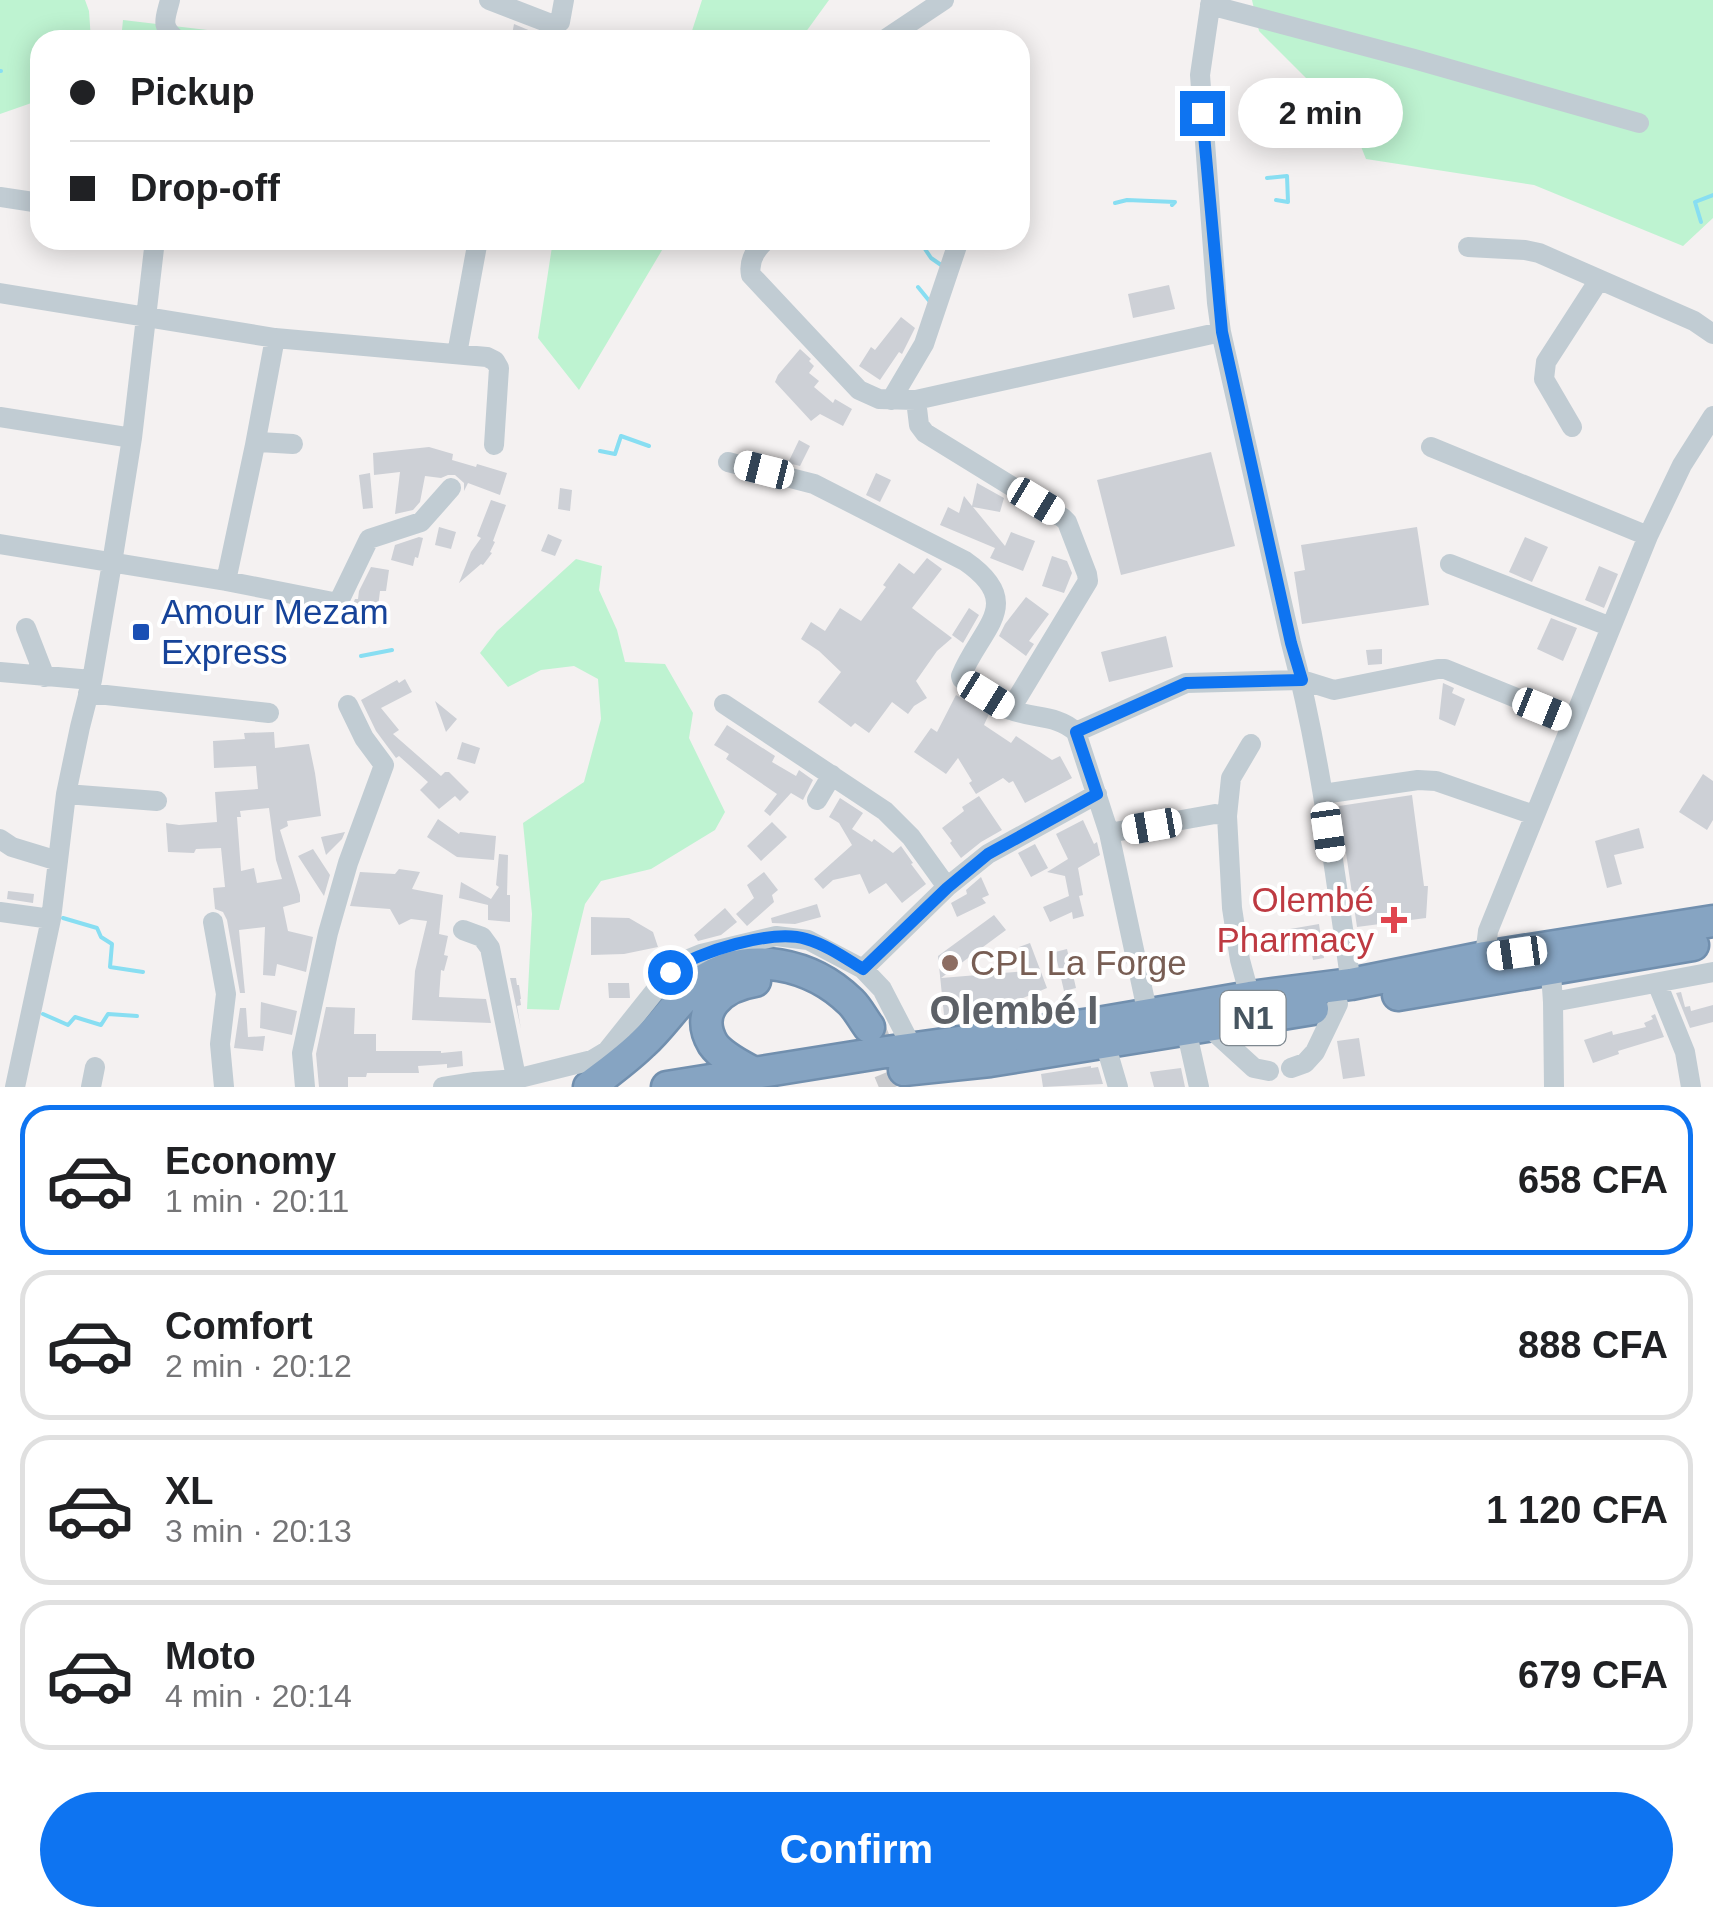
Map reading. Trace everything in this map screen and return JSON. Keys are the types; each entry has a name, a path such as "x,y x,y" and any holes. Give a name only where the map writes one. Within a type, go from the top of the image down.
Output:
{"highway":[{"name":"N1","path":"667,1087 1148,1015 1250,996 1345,994 1550,959 1713,921"},
{"name":"N1","path":"792,1087 1197,1028 1485,957 1550,959 1713,942"},
{"path":"589,1087 642,1044 688,993 728,968 759,963 787,965 816,976 852,1003 861,1028 809,993 779,982 752,981 728,988 710,1008 709,1033 714,1046 730,1060 754,1072"},
{"path":"974,1087 990,1061"}],"street":[{"path":"167,30 164,24 170,0"},
{"path":"489,0 557,24 562,18 564,0"},
{"path":"899,30 944,0"},
{"path":"1197,1028 1254,1068 1280,1070 1305,1064 1345,994 1323,794 1302,680 1222,332 1200,75 1210,3 1639,123"},
{"path":"0,196 30,201"},
{"path":"1468,247 1539,254 1694,321 1713,334"},
{"path":"15,1087 51,919 66,794 112,563 132,438 154,250"},
{"path":"456,354 476,250"},
{"path":"757,250 751,275 859,390 891,400 916,400 1222,332"},
{"path":"891,400 924,344 956,250"},
{"path":"1572,427 1543,371 1600,280"},
{"path":"0,293 275,338 486,357 499,368 494,445"},
{"path":"226,580 275,338"},
{"path":"916,400 924,433 1067,522 1087,574 1088,581 1010,710"},
{"path":"1485,957 1488,931 1648,536 1682,465 1706,444 1713,416"},
{"path":"0,418 132,438"},
{"path":"255,445 293,444"},
{"path":"1431,447 1648,536"},
{"path":"728,462 814,484 965,562 987,578 994,590 996,610 960,676 1010,710 1058,720 1076,732 1109,833 1148,1015"},
{"path":"0,544 226,580 333,602 340,599 369,539 421,522 451,488"},
{"path":"1450,564 1611,627"},
{"path":"26,628 46,676"},
{"path":"1076,732 1186,683 1302,680 1334,690 1438,668 1573,721"},
{"path":"0,672 46,676 269,714"},
{"path":"724,704 885,811 911,837 947,888"},
{"path":"305,1087 302,1054 328,933 342,880 384,765 364,738 348,705"},
{"path":"1250,996 1232,908 1226,816 1231,778 1251,744"},
{"path":"817,800 832,776"},
{"path":"1323,794 1418,780 1436,781 1534,815"},
{"path":"66,794 157,801"},
{"path":"863,969 988,854 1097,794"},
{"path":"1109,833 1214,814 1226,816"},
{"path":"0,839 12,847 58,861"},
{"path":"0,912 51,919"},
{"path":"213,922 226,994 220,1044 224,1087"},
{"path":"463,930 482,937 490,948 517,1083"},
{"path":"443,1087 475,1082 517,1083 592,1060 607,1051 670,972 684,961 776,936 792,936 822,945 863,969 882,989 913,1049"},
{"path":"1550,959 1554,1087"},
{"path":"1553,1002 1713,972"},
{"path":"1656,983 1685,1052 1691,1087"},
{"path":"1197,1028 1199,1087"},
{"path":"1105,1043 1118,1087"}],"green space":[{"path":"0,0 85,0 90,30 30,30 30,104 0,114"},
{"path":"702,0 829,0 807,30 692,30"},
{"path":"1252,0 1713,0 1713,218 1683,246 1534,185 1366,159 1352,124 1259,31"},
{"path":"123,20 208,30 122,30"},
{"path":"551,250 662,250 579,390 538,338"},
{"path":"576,559 602,566 599,590 617,630 625,662 665,664 693,713 689,738 725,812 715,830 651,869 601,881 585,904 559,1010 527,1009 532,914 523,823 584,782 601,719 598,679 574,666 541,670 508,687 480,653 497,631"}],"building":[{"path":"1169,285 1175,309 1133,318 1128,294"},
{"path":"901,317 915,328 902,354 899,352 880,380 859,366 871,347 875,350"},
{"path":"800,349 814,366 809,373 819,381 814,387 833,403 835,399 852,409 843,426 820,414 811,421 775,382"},
{"path":"799,440 810,446 800,466 788,463"},
{"path":"429,447 453,454 452,460 507,473 500,495 468,483 464,491 464,483 455,475 425,476 420,502 413,510 395,514 400,472 374,475 373,453"},
{"path":"1211,452 1235,546 1121,575 1097,480"},
{"path":"370,473 373,508 363,509 359,475"},
{"path":"876,473 891,480 880,502 866,495"},
{"path":"977,483 1004,498 1000,512 973,507 1005,546 1011,532 1035,541 1023,571 990,558 995,548 940,525 948,507 959,513 964,496 972,506"},
{"path":"560,488 572,490 570,511 558,509"},
{"path":"491,500 506,505 492,553 459,583 481,538 477,536"},
{"path":"439,527 456,532 451,549 435,545"},
{"path":"1417,527 1429,605 1302,624 1294,572 1305,570 1301,545"},
{"path":"548,534 562,540 555,556 541,551"},
{"path":"1525,537 1548,547 1532,582 1509,572"},
{"path":"423,538 413,566 391,560 395,545"},
{"path":"1052,556 1067,561 1072,573 1064,593 1042,586"},
{"path":"927,558 942,569 912,608 952,638 937,651 916,681 927,698 908,714 892,702 869,733 855,723 851,727 818,702 841,672 801,639 811,622 825,631 840,608 861,621 899,563 914,574"},
{"path":"1599,566 1618,574 1604,608 1585,600"},
{"path":"371,567 389,570 386,591 380,591 376,623 343,619 344,612 358,599"},
{"path":"1026,597 1049,614 1029,641 1034,644 1026,656 999,636"},
{"path":"969,608 979,615 963,643 952,635"},
{"path":"1551,618 1577,628 1563,661 1537,649"},
{"path":"1166,636 1173,667 1109,682 1101,652"},
{"path":"1382,649 1382,664 1368,665 1366,650"},
{"path":"405,679 412,692 381,708 399,730 393,734 441,776 449,772 469,792 460,801 455,796 439,809 420,790 428,782 399,756 396,758 376,731 361,700"},
{"path":"1443,683 1465,699 1455,726 1439,719"},
{"path":"956,695 989,714 984,725 1011,743 1016,736 1052,760 1060,756 1072,778 1025,803 1013,781 1009,783 1003,778 976,794 958,758 946,774 914,752 931,728 937,732"},
{"path":"435,701 457,719 446,732"},
{"path":"727,725 775,756 772,762 796,776 799,770 813,780 803,800 791,793 770,816 764,811 777,794 726,759 729,754 714,745"},
{"path":"274,732 275,748 309,744 321,816 287,821 288,826 280,830 300,895 300,902 283,907 288,931 313,937 306,972 277,964 275,976 263,975 265,927 239,930 245,993 240,993 227,920 223,912 215,909 213,888 225,887 221,848 168,852 166,823 217,822 215,792 258,789 256,766 214,768 213,741 245,739 244,733","holes":["269,808 282,879 257,883 254,868 241,871 237,817 241,817 240,811"]},
{"path":"462,742 480,748 475,764 457,759"},
{"path":"1703,774 1713,781 1713,820 1707,830 1679,812"},
{"path":"1412,795 1424,886 1428,886 1426,918 1357,927 1339,806"},
{"path":"979,796 1002,830 961,858 942,828"},
{"path":"840,798 863,813 852,829 893,853 901,846 926,884 902,903 886,883 869,894 860,874 833,880 823,889 814,879 852,845 839,823 829,817"},
{"path":"438,819 459,834 496,836 494,860 457,857 427,837"},
{"path":"1083,820 1100,855 1078,868 1084,916 1073,919 1072,912 1050,922 1043,907 1069,896 1065,876 1047,872 1068,859 1056,834"},
{"path":"772,822 787,837 761,861 747,846"},
{"path":"1639,828 1644,848 1614,855 1622,884 1607,888 1595,841"},
{"path":"345,832 342,839 326,855 321,837"},
{"path":"1035,844 1048,868 1031,877 1018,853"},
{"path":"313,849 330,875 324,896 298,856"},
{"path":"499,854 508,855 510,922 488,920 488,905 459,898 461,882 491,899 499,887"},
{"path":"399,869 420,872 412,889 443,895 439,934 448,936 444,955 448,956 444,971 441,970 439,997 486,999 491,1023 412,1020 415,971 427,921 411,919 399,925 390,909 350,906 360,872 395,874"},
{"path":"764,872 778,890 772,895 774,902 747,926 736,914 754,898 747,885"},
{"path":"981,877 989,895 982,898 986,903 957,917 951,903 967,894 966,890"},
{"path":"8,891 34,894 33,903 7,899"},
{"path":"817,904 821,917 795,924 772,923 771,918"},
{"path":"725,908 737,922 721,935 698,941 694,935"},
{"name":"CPL La Forge","path":"994,915 1006,930 941,978 1028,971 1019,947 1030,943 1047,988 1016,1001 1017,1009 1000,1003 987,1005 987,1012 944,1015 938,956"},
{"path":"591,917 629,918 653,932 658,947 591,955"},
{"path":"1319,924 1324,958 1313,960 1311,949 1287,953 1286,948 1274,950 1272,944 1264,946 1261,934"},
{"path":"1067,949 1076,988 1064,991 1055,952"},
{"path":"510,978 516,978 519,985 521,1029"},
{"path":"608,983 629,983 630,998 609,998"},
{"path":"1681,992 1685,1007 1690,1006 1691,1011 1713,1005 1713,1022 1690,1028 1676,993"},
{"path":"261,1002 297,1011 292,1035 260,1028"},
{"path":"326,1007 355,1008 354,1034 376,1034 376,1051 462,1051 463,1066 418,1066 419,1073 367,1073 366,1077 348,1077 348,1087 319,1087 316,1054"},
{"path":"240,1008 246,1008 248,1037 265,1036 263,1051 234,1048"},
{"path":"1655,1014 1664,1037 1593,1063 1584,1040 1612,1031 1613,1035 1646,1027 1644,1023"},
{"path":"1359,1038 1365,1076 1343,1079 1337,1041"},
{"path":"1098,1067 1103,1084 1043,1087 1041,1074"},
{"path":"1181,1068 1185,1087 1154,1087 1150,1072"}],"waterway":[{"path":"1267,178 1287,176 1288,202 1276,200"},
{"path":"1701,222 1695,202 1713,195"},
{"path":"1115,203 1175,202 1172,205"},
{"path":"926,250 944,267"},
{"path":"918,287 931,303"},
{"path":"600,451 615,454 621,436 649,446"},
{"path":"361,656 392,650"},
{"path":"63,918 97,928 101,937 112,944 110,967 143,972"},
{"path":"43,1014 68,1025 75,1017 101,1025 108,1014 137,1016"}],"tunnel":[{"path":"871,1030 895,1087"}],"place":[{"name":"Amour Mezam Express","path":"141,632"},
{"name":"Olembé Pharmacy","path":"1394,920"},
{"name":"CPL La Forge","path":"950,963"}],"district":[{"name":"Olembé I","path":"1014,1010"}],"route":[{"path":"670,972 701,954 776,936 792,936 822,945 863,969 988,854 1097,794 1076,732 1186,683 1302,680 1222,332 1202,113"}]}
